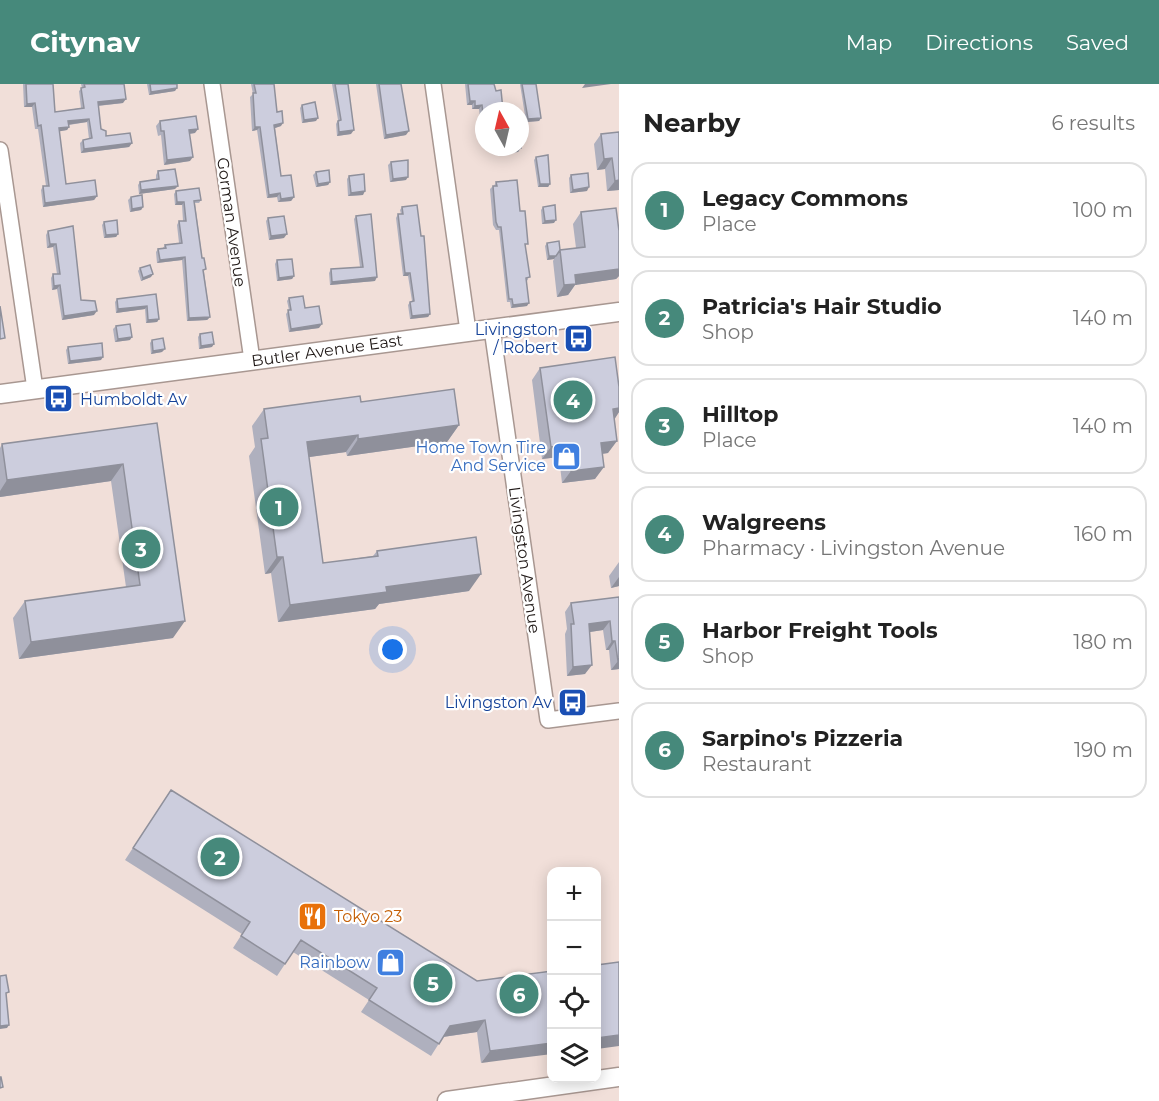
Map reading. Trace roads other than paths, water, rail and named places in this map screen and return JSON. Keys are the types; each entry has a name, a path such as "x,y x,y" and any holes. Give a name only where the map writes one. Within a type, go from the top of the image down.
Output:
{"street":[{"name":"Gorman Avenue","path":"212,84 252,360"},
{"path":"433,84 468,331"},
{"path":"0,150 35,389"},
{"name":"Butler Avenue East","path":"0,394 619,312"},
{"name":"Livingston Avenue","path":"492,329 548,720 619,711"},
{"path":"447,1101 619,1077"}],"place":[{"name":"Livingston / Robert","path":"579,338"},
{"name":"Humboldt Av","path":"59,399"},
{"name":"Walgreens","path":"573,400"},
{"name":"Home Town Tire And Service","path":"567,456"},
{"name":"Legacy Commons","path":"279,507"},
{"name":"Hilltop","path":"141,549"},
{"name":"Livingston Av","path":"573,702"},
{"name":"Patricia's Hair Studio","path":"220,857"},
{"name":"Tokyo 23","path":"313,916"},
{"name":"Rainbow","path":"391,962"},
{"name":"Harbor Freight Tools","path":"433,983"},
{"name":"Sarpino's Pizzeria","path":"519,994"}]}
